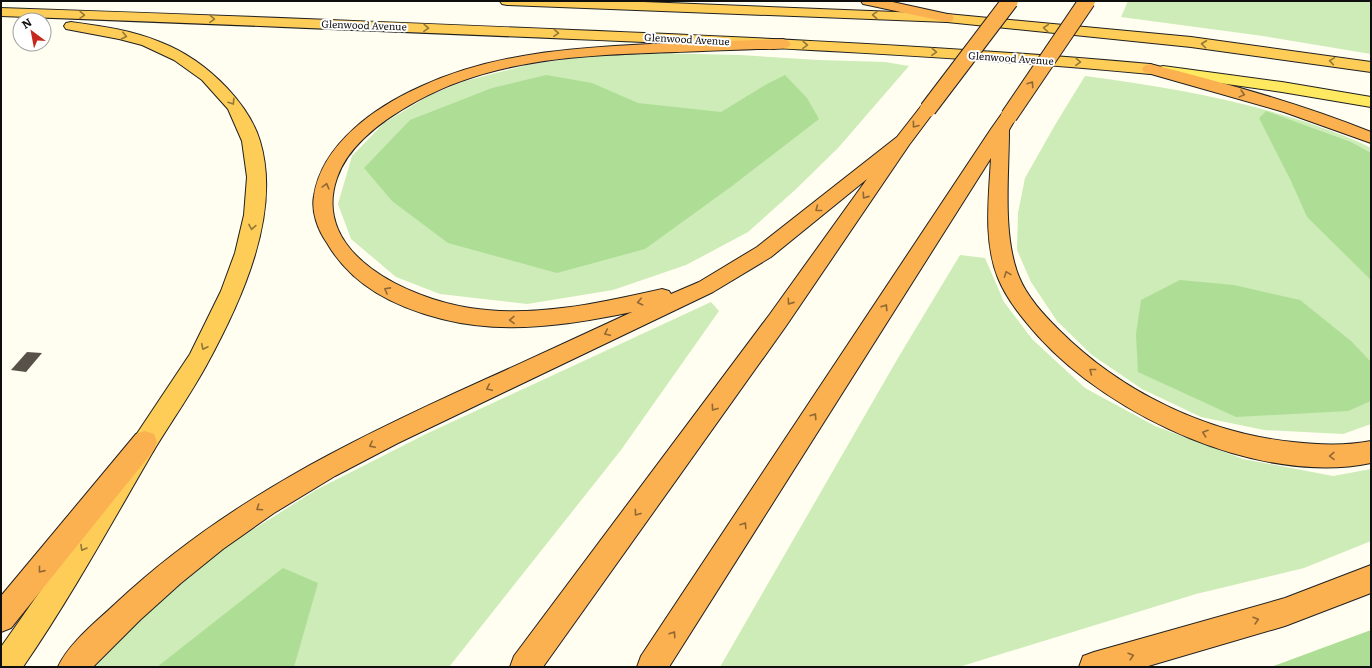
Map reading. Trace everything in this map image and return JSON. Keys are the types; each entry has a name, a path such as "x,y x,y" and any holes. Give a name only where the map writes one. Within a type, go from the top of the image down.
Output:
{"highway":[{"path":"507,1 947,18 1191,42 1371,67"},
{"path":"868,1 947,18"},
{"path":"525,667 778,320 903,141 1010,1"},
{"path":"652,667 1005,123 1087,1"},
{"path":"1,13 12,15"},
{"name":"Glenwood Avenue","path":"1,13 346,24 783,44 931,52 1150,69"},
{"path":"5,667 64,580 145,442 198,360 243,261 251,232 256,202 255,160 251,140 245,124 227,95 217,84 191,63 148,42 52,23"},
{"path":"706,287 611,309 547,318 508,320 445,312 410,302 385,289 364,275 347,260 328,229 324,213 323,197 334,164 362,130 383,114 430,88 486,68 526,59 587,52 783,44"},
{"path":"1150,69 1264,100 1371,138"},
{"path":"1005,123 998,242 1003,263 1010,281 1027,308 1049,334 1078,360 1115,388 1150,409 1188,428 1256,448 1292,454 1331,456 1371,452"},
{"path":"73,667 100,638 164,578 224,532 266,504 316,473 422,419 706,287 764,252 903,141"},
{"path":"1,618 145,442"},
{"path":"1094,667 1285,612 1371,579"}],"main road":[{"name":"Glenwood Avenue","path":"1150,69 1282,87 1371,102"}],"green space":[{"path":"1128,1 1371,1 1371,54 1263,36 1121,17"},
{"path":"652,53 740,55 818,60 885,62 909,66 838,148 795,190 748,232 686,265 613,290 527,304 440,294 396,277 351,239 338,204 352,156 384,123 430,95 465,81 527,65 587,56"},
{"path":"546,75 592,83 638,103 721,112 767,84 785,75 807,98 819,119 732,186 645,249 557,273 448,243 392,201 364,168 410,120 492,88"},
{"path":"1085,76 1169,89 1251,106 1306,122 1347,137 1371,148 1371,424 1343,434 1264,430 1201,417 1142,389 1092,355 1057,321 1031,282 1017,250 1018,213 1025,178"},
{"path":"1266,111 1351,142 1371,153 1371,280 1307,217 1291,181 1259,118"},
{"path":"960,255 985,258 1004,302 1032,339 1085,388 1155,426 1243,459 1333,476 1371,469 1371,541 1304,568 1196,594 959,667 720,667 898,358"},
{"path":"1180,280 1234,285 1300,300 1351,341 1371,362 1371,401 1348,411 1236,417 1138,372 1136,334 1141,300"},
{"path":"711,302 719,311 621,450 449,667 95,667 161,599 227,546 316,490 426,434"},
{"path":"283,568 318,583 294,667 157,667"},
{"path":"1371,630 1371,667 1271,667"}],"building":[{"path":"27,352 42,353 26,372 11,370"}]}
